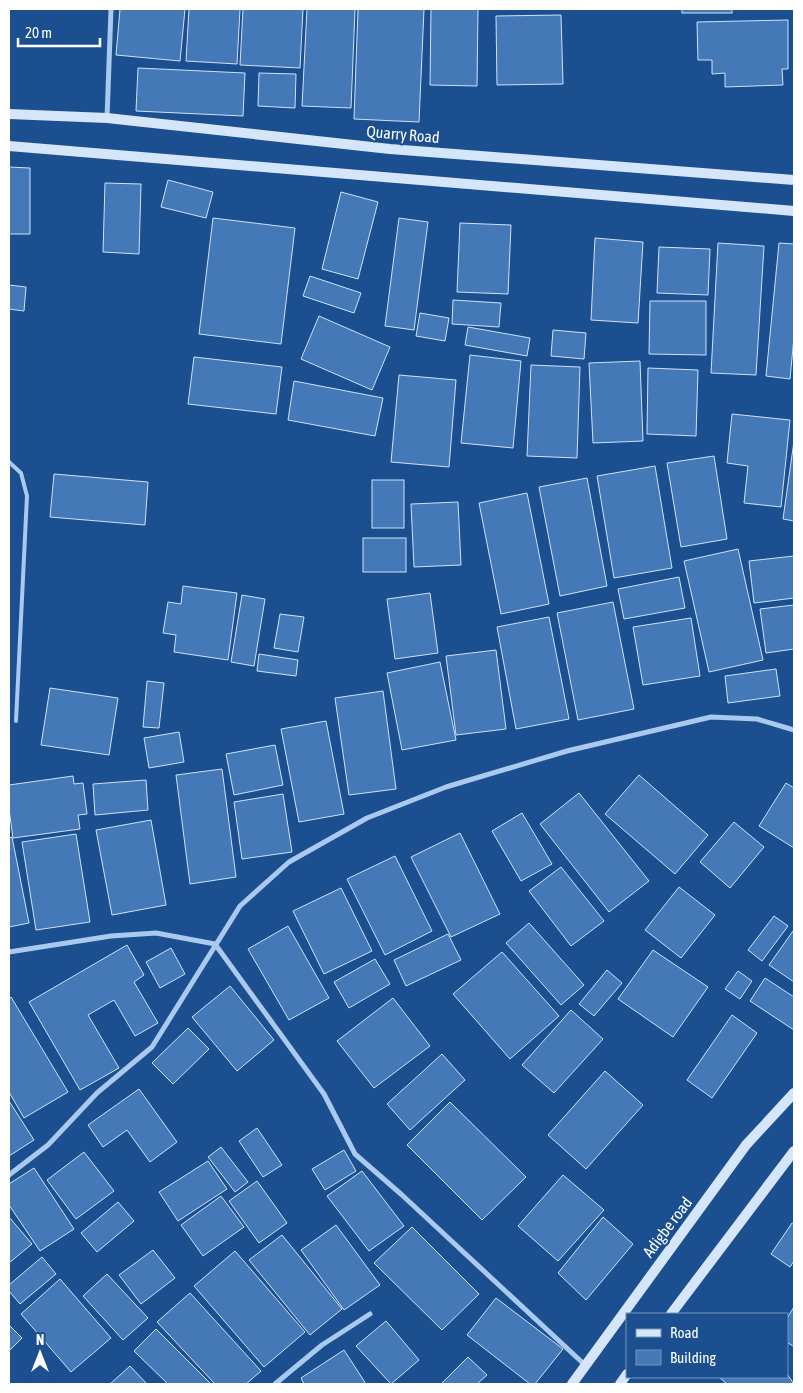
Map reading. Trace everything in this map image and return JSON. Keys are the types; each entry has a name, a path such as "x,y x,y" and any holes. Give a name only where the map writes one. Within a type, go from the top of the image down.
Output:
{"main road":[{"name":"Quarry Road","path":"9,114 107,118 390,149 794,180"},
{"path":"9,146 794,211"},
{"name":"Adigbe road","path":"572,1384 746,1145 794,1093"},
{"path":"672,1313 794,1151"}],"street":[{"path":"107,118 111,9"},
{"path":"9,1175 48,1145 97,1092 152,1047 240,906 289,862 367,818 446,787 567,751 711,717 757,718 794,730"},
{"path":"9,952 111,936 156,933 216,944 324,1094 355,1154 402,1195 585,1365"},
{"path":"275,1384 322,1345 370,1314"}],"lane":[{"path":"9,462 20,472 27,496 16,721"}],"building":[{"path":"120,9 185,9 180,61 116,55"},
{"path":"189,9 240,9 237,64 186,61"},
{"path":"243,9 303,9 300,68 240,65"},
{"path":"307,9 355,9 351,108 302,106"},
{"path":"358,9 424,9 419,122 354,119"},
{"path":"431,9 478,9 477,86 430,85"},
{"path":"682,9 732,9 732,13 682,13"},
{"path":"561,15 563,84 497,85 496,16"},
{"path":"788,20 788,69 782,69 783,85 725,87 725,73 712,74 712,60 698,60 697,22"},
{"path":"138,68 245,73 243,116 136,111"},
{"path":"259,73 296,74 295,108 258,106"},
{"path":"9,167 30,168 30,234 9,234"},
{"path":"168,180 213,192 206,218 161,207"},
{"path":"105,183 141,184 139,254 103,252"},
{"path":"341,192 378,202 358,279 322,269"},
{"path":"213,218 295,228 281,344 199,334"},
{"path":"399,218 428,222 414,330 385,326"},
{"path":"460,223 511,225 508,294 457,292"},
{"path":"595,238 643,242 638,323 591,320"},
{"path":"718,243 764,246 756,375 711,373"},
{"path":"779,243 794,244 794,337 790,379 766,376"},
{"path":"659,247 710,249 708,295 657,293"},
{"path":"310,276 361,293 354,313 303,296"},
{"path":"9,285 26,287 24,311 9,309"},
{"path":"453,300 501,303 499,327 452,324"},
{"path":"650,301 706,301 706,355 649,354"},
{"path":"420,313 449,318 445,341 416,336"},
{"path":"319,316 390,347 372,390 301,359"},
{"path":"468,327 530,338 527,356 465,345"},
{"path":"553,330 586,333 584,359 551,356"},
{"path":"470,355 521,361 513,448 461,443"},
{"path":"194,357 282,367 276,414 188,404"},
{"path":"640,361 643,441 593,443 589,363"},
{"path":"531,365 580,367 577,458 527,456"},
{"path":"648,368 698,370 696,436 647,434"},
{"path":"399,375 456,380 449,467 391,462"},
{"path":"294,381 383,398 375,436 288,420"},
{"path":"732,414 790,420 781,507 744,503 748,466 727,463"},
{"path":"794,441 794,521 783,519"},
{"path":"714,456 727,539 681,547 667,463"},
{"path":"655,466 672,568 614,578 597,476"},
{"path":"54,474 148,482 145,525 50,517"},
{"path":"587,478 607,586 560,596 539,487"},
{"path":"372,480 404,480 404,528 372,528"},
{"path":"527,493 549,604 501,614 479,503"},
{"path":"458,502 461,565 414,567 411,504"},
{"path":"363,538 406,538 406,572 363,572"},
{"path":"738,549 763,660 709,672 684,561"},
{"path":"794,556 794,598 754,603 749,561"},
{"path":"679,577 685,608 624,619 618,589"},
{"path":"183,586 237,593 228,660 174,652 176,635 163,633 168,602 181,604"},
{"path":"430,593 438,653 395,659 387,599"},
{"path":"242,595 265,599 254,666 231,662"},
{"path":"613,602 634,709 578,720 557,613"},
{"path":"794,605 794,649 766,653 760,609"},
{"path":"280,614 304,617 298,652 274,648"},
{"path":"549,617 569,719 516,729 497,627"},
{"path":"691,618 700,676 643,685 633,627"},
{"path":"496,650 506,729 456,735 446,656"},
{"path":"259,654 298,660 296,676 257,671"},
{"path":"440,662 456,740 402,750 387,673"},
{"path":"776,669 780,696 728,703 725,676"},
{"path":"147,681 164,683 159,728 143,727"},
{"path":"50,688 118,698 109,755 41,745"},
{"path":"383,691 396,789 349,795 335,698"},
{"path":"326,721 344,814 299,822 281,729"},
{"path":"179,732 184,762 149,768 144,738"},
{"path":"275,745 283,785 234,795 226,754"},
{"path":"222,769 236,877 190,884 176,775"},
{"path":"639,775 708,835 675,874 605,814"},
{"path":"73,776 74,784 83,783 87,814 78,815 80,829 13,838 9,809 9,785"},
{"path":"146,780 148,810 95,815 93,784"},
{"path":"786,783 794,788 794,848 759,826"},
{"path":"579,793 649,881 609,912 540,824"},
{"path":"283,794 292,852 242,859 234,802"},
{"path":"522,813 552,864 521,881 492,831"},
{"path":"151,820 166,905 112,915 96,830"},
{"path":"734,822 764,847 730,888 700,862"},
{"path":"460,833 500,914 451,937 411,857"},
{"path":"76,834 90,922 36,930 22,842"},
{"path":"12,837 29,923 9,927 9,838"},
{"path":"395,856 432,931 385,955 347,879"},
{"path":"561,867 604,921 571,946 529,891"},
{"path":"679,887 715,915 681,958 645,930"},
{"path":"341,888 372,951 324,974 293,911"},
{"path":"774,916 788,926 762,961 748,950"},
{"path":"529,923 584,985 561,1005 506,943"},
{"path":"288,926 329,998 289,1020 248,949"},
{"path":"794,932 794,982 769,965"},
{"path":"448,934 461,960 406,986 394,960"},
{"path":"127,945 144,975 134,982 158,1023 135,1036 114,1000 88,1015 119,1068 80,1090 29,1002"},
{"path":"171,948 185,974 160,988 146,962"},
{"path":"653,950 708,987 673,1037 618,999"},
{"path":"502,952 559,1016 510,1059 453,994"},
{"path":"375,959 390,984 349,1008 334,982"},
{"path":"607,970 622,983 594,1016 579,1004"},
{"path":"738,971 752,981 740,999 725,989"},
{"path":"765,978 794,997 794,1030 750,1001"},
{"path":"230,986 274,1040 237,1071 192,1017"},
{"path":"11,997 68,1092 24,1118 9,1092 9,999"},
{"path":"393,998 430,1046 374,1088 337,1041"},
{"path":"571,1010 603,1039 554,1093 522,1065"},
{"path":"732,1015 757,1033 712,1098 687,1080"},
{"path":"188,1028 209,1049 173,1084 152,1063"},
{"path":"442,1054 465,1080 410,1130 387,1104"},
{"path":"605,1071 643,1105 586,1169 548,1135"},
{"path":"139,1089 177,1142 150,1162 127,1130 103,1147 88,1125"},
{"path":"9,1101 34,1140 9,1156"},
{"path":"450,1102 526,1177 482,1220 407,1145"},
{"path":"257,1128 282,1165 263,1177 239,1141"},
{"path":"221,1147 248,1182 235,1192 208,1157"},
{"path":"344,1150 356,1171 325,1190 312,1169"},
{"path":"84,1152 114,1191 76,1219 47,1180"},
{"path":"208,1161 227,1189 178,1221 159,1192"},
{"path":"34,1168 74,1229 40,1251 9,1205 9,1184"},
{"path":"362,1171 404,1226 369,1251 327,1196"},
{"path":"563,1175 604,1210 558,1261 518,1226"},
{"path":"257,1181 287,1223 259,1243 229,1201"},
{"path":"221,1196 244,1227 203,1256 181,1225"},
{"path":"118,1202 134,1221 97,1252 81,1233"},
{"path":"9,1217 32,1244 9,1263"},
{"path":"603,1217 633,1244 586,1300 558,1273"},
{"path":"792,1223 794,1224 794,1261 790,1267 771,1254"},
{"path":"336,1225 380,1285 344,1310 301,1250"},
{"path":"412,1227 479,1294 442,1330 374,1263"},
{"path":"282,1235 342,1309 310,1335 249,1260"},
{"path":"153,1250 175,1278 141,1304 119,1275"},
{"path":"235,1251 305,1332 264,1367 194,1286"},
{"path":"42,1257 56,1274 20,1304 9,1291 9,1285"},
{"path":"107,1274 148,1318 123,1340 83,1296"},
{"path":"60,1279 111,1338 71,1372 21,1314"},
{"path":"190,1293 261,1371 246,1384 215,1384 157,1322"},
{"path":"496,1298 563,1349 535,1384 530,1384 467,1335"},
{"path":"794,1307 794,1347 788,1343 788,1316"},
{"path":"386,1321 419,1360 391,1384 356,1346"},
{"path":"9,1325 22,1338 9,1351"},
{"path":"156,1329 211,1384 168,1384 134,1351"},
{"path":"344,1350 366,1384 304,1384 301,1378"},
{"path":"468,1357 487,1375 477,1384 441,1384"},
{"path":"130,1366 147,1384 110,1384"},
{"path":"788,1375 794,1384 727,1384 720,1378 788,1378"}]}
